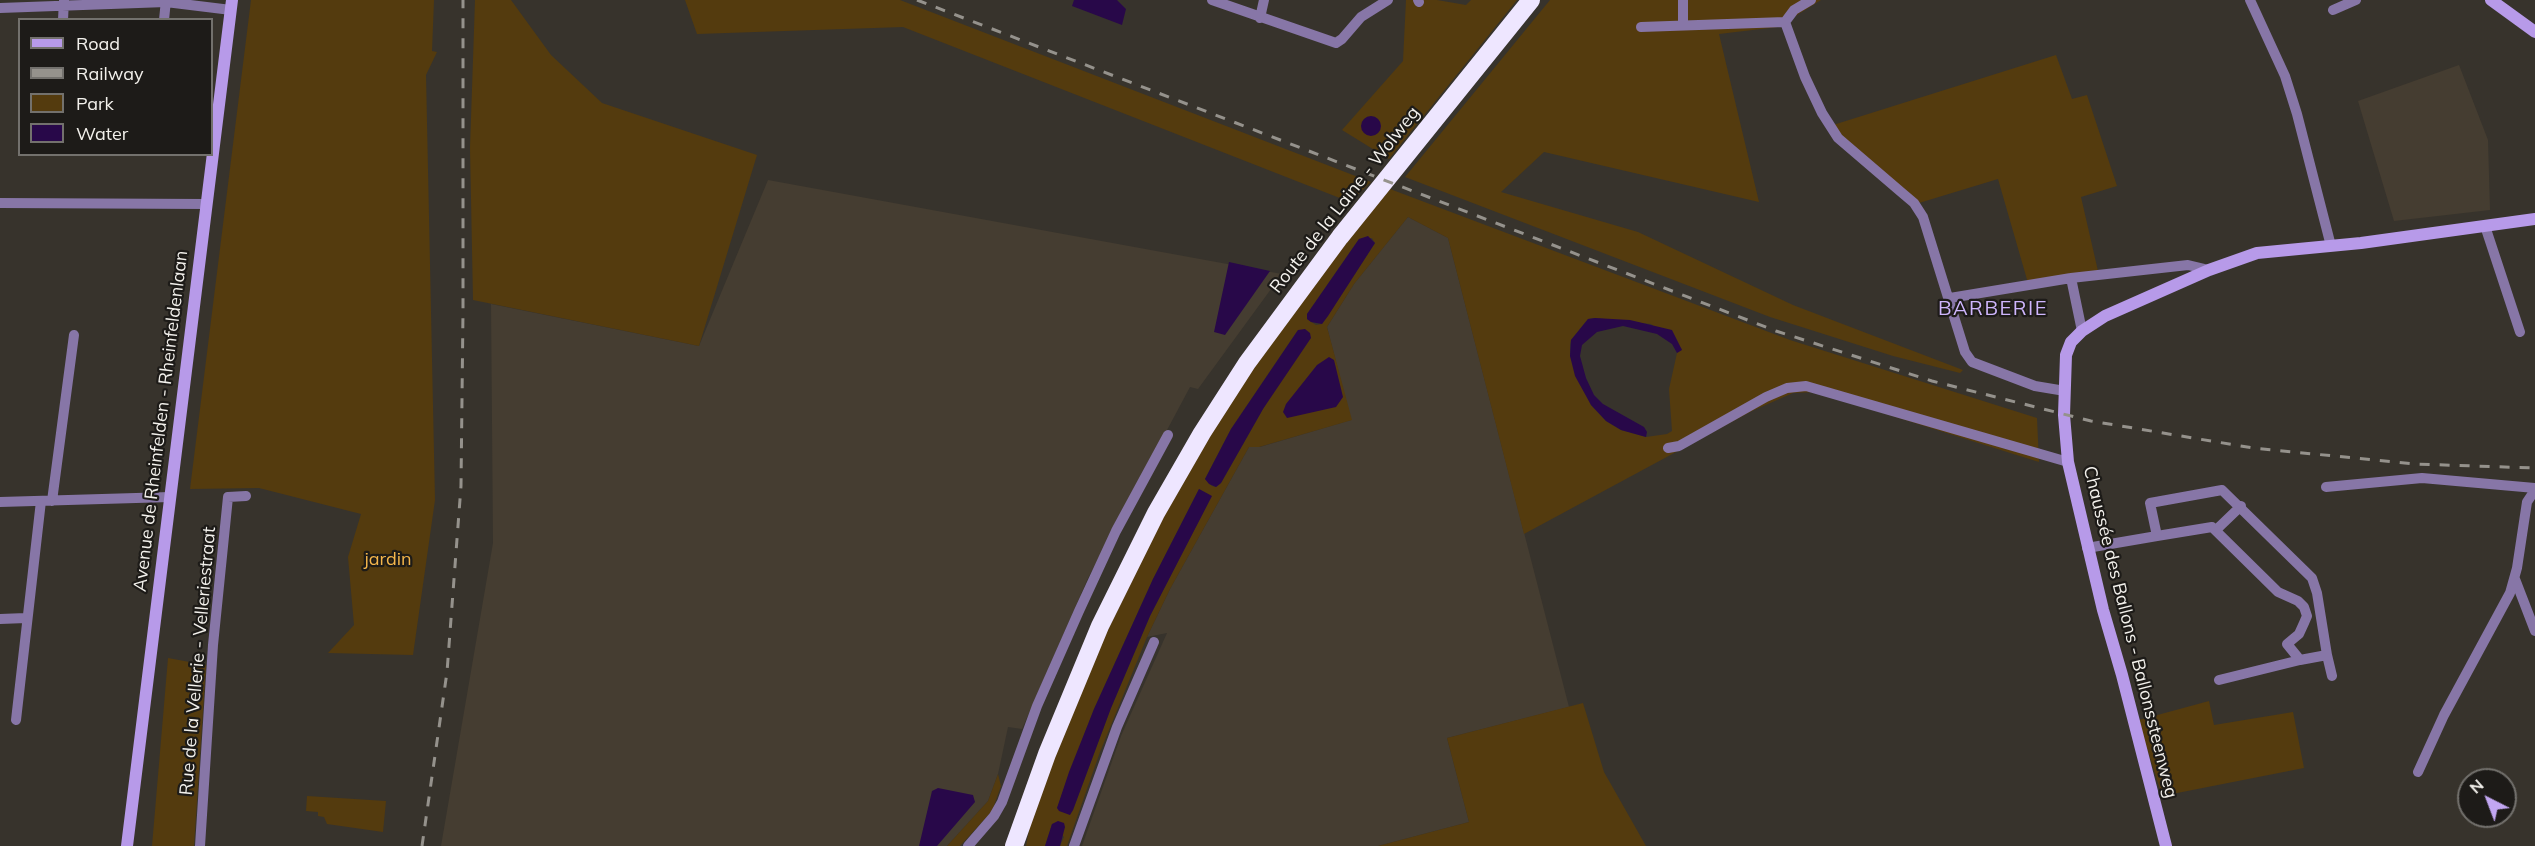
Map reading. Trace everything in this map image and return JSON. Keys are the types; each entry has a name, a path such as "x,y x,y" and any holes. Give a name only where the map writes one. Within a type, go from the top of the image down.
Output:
{"highway":[{"name":"Route de la Laine - Wolweg","path":"1014,846 1051,743 1100,626 1156,513 1202,433 1247,363 1333,246 1531,0"},
{"path":"1021,846 1022,825"}],"street":[{"path":"1212,0 1336,43 1361,17 1388,0"},
{"path":"1260,18 1264,0"},
{"path":"1683,0 1683,24"},
{"path":"1641,27 1785,22 1794,10 1810,0"},
{"path":"2250,0 2288,86 2331,246"},
{"path":"2333,10 2356,0"},
{"path":"2491,0 2535,32"},
{"path":"164,18 166,1"},
{"path":"0,8 64,3 166,1 231,5"},
{"path":"63,18 64,3"},
{"name":"Avenue de Rheinfelden - Rheinfeldenlaan","path":"213,148 231,5"},
{"path":"1785,22 1809,86 1838,138 1914,203 1923,217 1965,352 1972,362 2035,386 2066,391"},
{"name":"Avenue de Rheinfelden - Rheinfeldenlaan","path":"127,846 212,156"},
{"path":"0,203 206,204"},
{"path":"2071,278 2082,331 2105,316 2209,270 2257,253 2331,246 2535,219"},
{"path":"2485,226 2520,332"},
{"path":"1950,298 2071,278 2188,265 2209,270"},
{"name":"Chaussée des Ballons - Ballonssteenweg","path":"2082,331 2071,342 2066,355 2063,426 2068,462 2087,548 2166,846"},
{"path":"16,720 26,618 74,335"},
{"path":"1668,448 1679,446 1766,397 1787,388 1806,386 2068,462"},
{"path":"968,846 994,816 1002,802 1037,706 1079,611 1116,531 1168,435"},
{"path":"2326,487 2422,478 2535,489 2527,502 2515,579 2510,593 2448,708 2418,772"},
{"path":"2157,536 2150,503 2223,490 2312,578 2317,593 2332,676"},
{"name":"Rue de la Vellerie - Velleriestraat","path":"200,846 213,645 228,497 246,496"},
{"path":"0,502 171,497"},
{"path":"2216,530 2241,506"},
{"path":"2087,548 2212,527 2278,592 2298,600 2304,607 2307,616 2299,634 2287,644 2300,660"},
{"path":"2515,579 2535,631"},
{"path":"0,619 26,618"},
{"path":"1074,846 1117,727 1154,642"},
{"path":"2218,680 2327,655"}],"shaded area":[{"path":"2459,65 2488,140 2490,210 2394,221 2358,101"},
{"path":"768,180 1282,274 1198,389 1190,387 1088,578 1022,729 1008,727 998,774 988,801 947,846 441,846 493,543 491,304 699,346"},
{"path":"1408,217 1448,238 1569,707 1447,738 1469,822 1378,846 1082,846 1121,736 1167,633 1147,637 1170,589 1249,447 1260,447 1351,420 1327,327 1354,284"}],"green space":[{"name":"jardin","path":"251,0 434,0 432,51 437,52 426,75 435,500 413,655 328,653 354,625 348,557 361,514 259,488 190,489"},
{"path":"475,0 511,0 551,55 602,103 757,155 699,346 473,300 470,148"},
{"path":"685,0 900,0 1371,182 1350,202 903,27 697,34"},
{"path":"1406,0 1437,0 1466,5 1471,0 1517,0 1389,159 1342,130 1403,61"},
{"path":"1550,0 1821,0 1778,27 1719,34 1759,202 1544,152 1501,192 1638,232 1793,305 1963,370 1960,373 1893,356 1770,317 1405,177"},
{"path":"2056,55 2072,99 2087,95 2117,186 2081,197 2098,271 2028,283 1998,179 1919,203 1837,134 1833,125"},
{"path":"1390,189 1790,340 2037,418 2039,462 1816,392 1793,393 1752,411 1524,534 1448,238 1408,217 1354,284 1327,327 1352,420 1259,447 1249,447 1170,589 1147,637 1100,752 1067,846 1060,846 1064,837 1052,824 1045,846 1026,846 1031,820 1085,677 1169,504 1240,387 1339,250","holes":["1372,238 1375,243 1322,324 1316,325 1307,319 1307,314 1359,239","1588,319 1651,324 1682,349 1677,353 1669,389 1672,431 1646,437 1621,430 1606,421 1591,405 1570,356 1571,340","1298,330 1263,409 1221,483 1216,487 1212,486 1205,479 1231,429","1199,489 1211,496 1150,616 1070,814 1057,808 1094,709 1153,579"]},
{"path":"168,658 206,665 194,846 152,846"},
{"path":"2209,701 2214,725 2293,712 2304,768 2162,796 2147,748 2137,750 2128,723"},
{"path":"1583,703 1604,772 1646,846 1378,846 1469,822 1447,738"},
{"path":"998,774 1001,786 992,811 960,846 947,846 988,801"},
{"path":"307,796 386,801 383,832 327,824 324,817 318,816 318,812 306,811"}],"water":[{"path":"1074,0 1117,0 1126,9 1122,25 1072,6"},
{"path":"1371,116 1378,119 1381,126 1378,133 1371,136 1364,133 1361,126 1364,119"},
{"path":"1368,236 1375,243 1328,316 1322,324 1311,322 1307,319 1307,314 1359,239"},
{"path":"1229,262 1270,271 1225,335 1214,332"},
{"path":"1588,319 1630,320 1672,330 1682,350 1677,353 1672,344 1657,334 1623,326 1597,332 1582,345 1580,356 1594,395 1603,404 1644,427 1647,432 1646,437 1621,430 1606,421 1591,405 1575,376 1570,356 1571,340"},
{"path":"1305,329 1310,333 1311,338 1263,409 1221,483 1216,487 1209,484 1205,479 1231,429 1298,330"},
{"path":"1329,357 1334,360 1343,397 1336,407 1287,418 1283,412 1286,404 1317,365"},
{"path":"1199,489 1212,496 1150,616 1111,708 1073,810 1070,815 1059,811 1057,808 1069,772 1094,709 1153,579"},
{"path":"938,788 973,795 975,802 937,846 919,846 932,791"},
{"path":"1058,821 1064,823 1065,827 1060,846 1045,846 1052,824"}],"railway":[{"path":"422,846 447,672 461,486 463,0"},
{"path":"917,0 1776,331 1932,381 2091,421 2253,448 2415,464 2535,468"}],"district":[{"name":"BARBERIE","path":"1993,309"}]}
